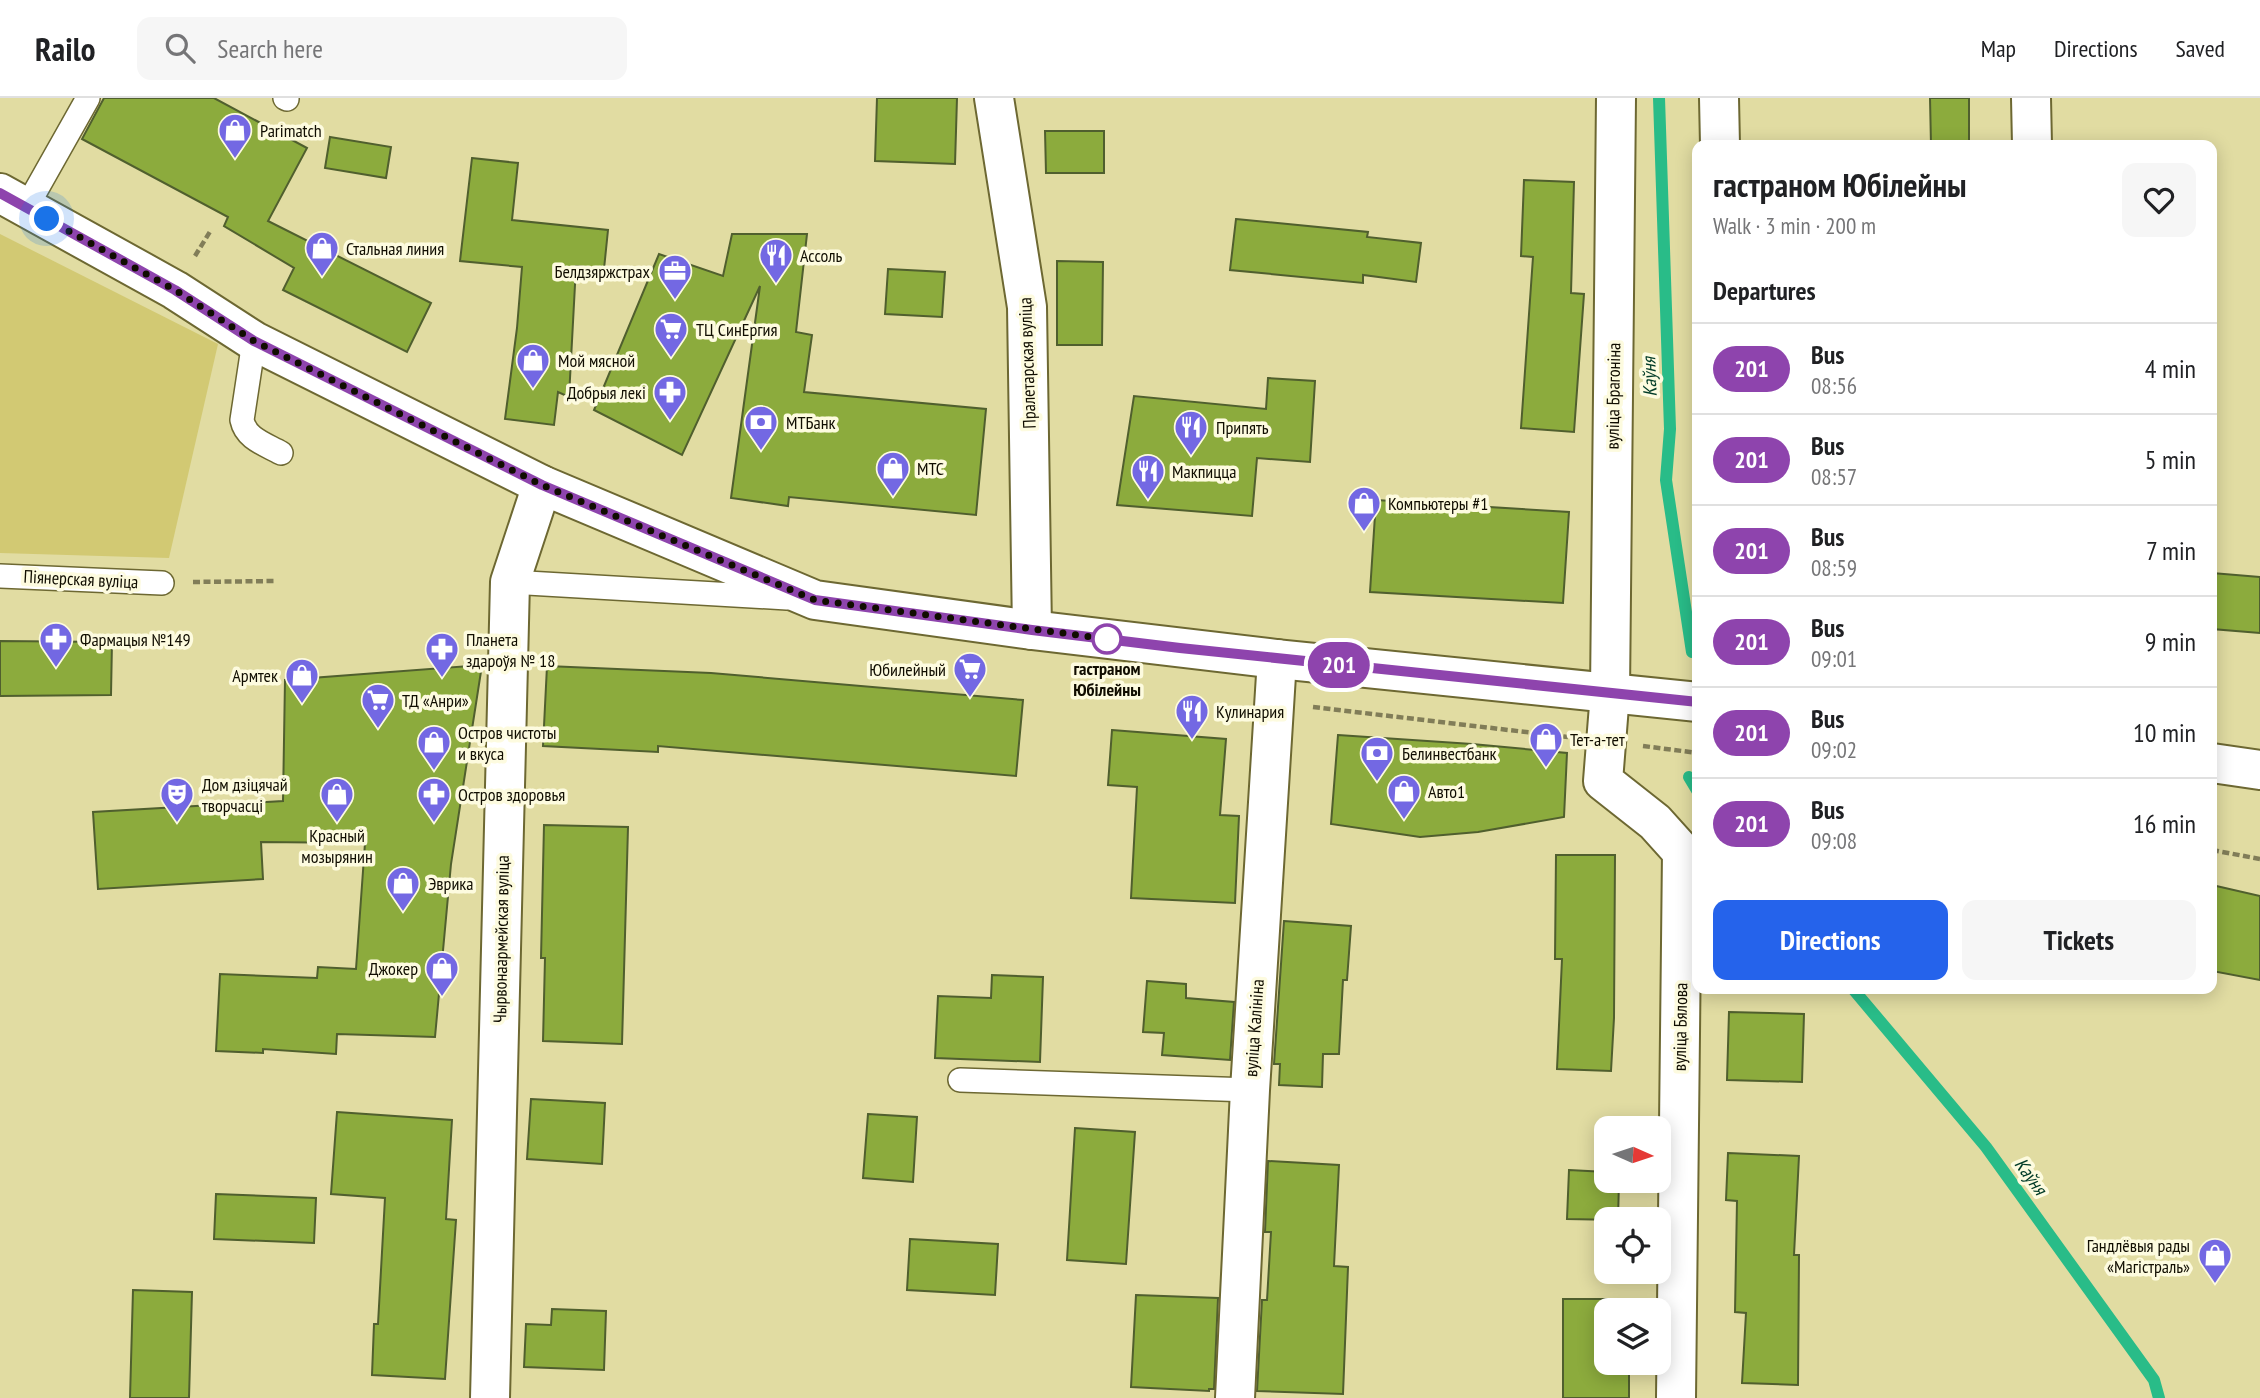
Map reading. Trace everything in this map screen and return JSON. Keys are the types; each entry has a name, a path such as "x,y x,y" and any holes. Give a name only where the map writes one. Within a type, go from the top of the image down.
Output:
{"street":[{"name":"Пралетарская вуліца","path":"994,98 1027,307 1032,630"},
{"name":"вуліца Брагоніна","path":"1616,98 1626,694"},
{"path":"1719,98 1720,140"},
{"path":"2031,98 2032,140"},
{"path":"13,200 175,290 254,341 542,485 815,600 1032,630 1277,659 1692,701"},
{"name":"Чырвонаармейская вуліца","path":"490,1398 510,582 542,485"},
{"name":"вуліца Калініна","path":"1235,1398 1250,1090 1277,659"},
{"name":"вуліца Бялова","path":"1626,694 1606,742 1603,781 1655,822 1682,852 1675,1398"},
{"path":"2217,765 2260,770"}],"lane":[{"path":"13,200 88,98"},
{"path":"254,341 242,420 244,429 249,436 281,453"},
{"name":"Піянерская вуліца","path":"0,576 162,583"},
{"path":"510,582 815,600"},
{"path":"960,1080 1250,1090"}],"path":[{"path":"162,583 276,581"},
{"path":"1275,703 1692,752"},
{"path":"2217,851 2260,859"}],"shaded area":[{"path":"0,234 218,344 169,558 0,553"}],"building":[{"path":"104,98 214,98 307,148 268,221 431,303 407,352 283,290 294,268 224,226 228,217 82,139"},
{"path":"877,98 957,98 955,164 875,161"},
{"path":"1930,98 1969,98 1969,140 1931,140"},
{"path":"1045,131 1104,131 1104,173 1046,173"},
{"path":"330,137 391,147 386,178 325,168"},
{"path":"472,158 518,163 512,220 608,230 604,269 576,266 569,397 558,392 554,425 505,419 522,267 460,261"},
{"path":"1524,180 1574,182 1571,293 1584,294 1574,432 1521,428 1533,257 1521,256"},
{"path":"1236,219 1368,232 1367,237 1421,243 1416,282 1363,275 1363,283 1230,270"},
{"path":"732,234 807,234 796,332 812,335 804,392 986,409 976,515 789,497 788,506 731,498 760,286 682,455 594,410 659,254 723,276"},
{"path":"1057,261 1103,262 1102,345 1057,345"},
{"path":"888,269 945,272 942,317 885,314"},
{"name":"Припять","path":"1268,378 1315,381 1310,462 1257,458 1252,516 1117,505 1134,396 1266,409"},
{"path":"1376,500 1569,512 1563,603 1370,592"},
{"path":"2217,573 2260,577 2260,633 2217,629"},
{"name":"Фармацыя №149","path":"0,641 112,642 111,695 0,696"},
{"path":"482,665 451,864 435,1037 337,1034 336,1054 263,1049 263,1053 216,1051 220,974 317,978 318,967 356,969 365,843 261,842 263,879 98,889 93,812 283,801 285,680"},
{"path":"547,666 711,673 1023,700 1016,776 658,746 658,752 543,746"},
{"path":"1112,730 1226,739 1220,815 1239,816 1235,903 1131,898 1137,787 1108,785"},
{"path":"1338,735 1567,753 1564,817 1478,832 1420,837 1331,824"},
{"path":"544,825 628,827 622,1044 543,1041 545,958 541,958"},
{"path":"1556,855 1615,855 1611,1071 1557,1069 1562,959 1555,959"},
{"path":"2217,886 2260,896 2260,980 2217,972"},
{"path":"1284,921 1351,926 1347,980 1343,980 1339,1054 1323,1054 1322,1087 1279,1085 1280,1064 1274,1064"},
{"path":"992,975 1043,977 1040,1062 935,1058 938,996 991,998"},
{"path":"1147,981 1186,984 1186,998 1234,1002 1230,1060 1162,1055 1164,1033 1143,1032"},
{"path":"1729,1012 1804,1014 1802,1082 1727,1080"},
{"path":"531,1099 605,1103 602,1164 527,1159"},
{"path":"337,1112 452,1120 446,1219 456,1220 445,1379 372,1375 374,1324 378,1324 385,1198 331,1194"},
{"path":"868,1114 917,1117 913,1182 863,1178"},
{"path":"1075,1128 1135,1132 1126,1264 1067,1260"},
{"path":"1728,1153 1799,1156 1794,1255 1799,1255 1798,1385 1742,1383 1746,1313 1735,1312 1737,1201 1726,1200"},
{"path":"1268,1161 1339,1165 1334,1266 1348,1267 1343,1394 1257,1391 1262,1300 1267,1300 1271,1232 1265,1232"},
{"path":"1569,1170 1594,1171 1594,1194 1619,1194 1618,1207 1594,1207 1594,1220 1567,1219"},
{"path":"216,1194 316,1198 314,1243 214,1239"},
{"path":"910,1239 998,1244 995,1295 907,1290"},
{"path":"133,1290 192,1292 189,1398 130,1398"},
{"path":"1136,1295 1218,1298 1214,1389 1209,1391 1131,1387"},
{"path":"1563,1299 1594,1299 1594,1375 1629,1375 1629,1398 1563,1398"},
{"path":"552,1309 606,1311 604,1370 524,1367 526,1324 551,1325"}],"waterway":[{"name":"Каўня","path":"1659,98 1670,429 1666,480 1692,652"},
{"name":"Каўня","path":"1689,777 1692,782"},
{"name":"Каўня","path":"1857,994 1986,1147 2154,1380 2159,1398"}],"bus line":[{"name":"201","path":"0,193 175,290 254,341 519,471 542,485 815,600 1180,648 1692,701"}],"place":[{"name":"Parimatch","path":"235,160"},
{"name":"Стальная линия","path":"322,278"},
{"name":"Ассоль","path":"776,285"},
{"name":"Белдзяржстрах","path":"675,301"},
{"name":"ТЦ СинЕргия","path":"671,359"},
{"name":"Мой мясной","path":"533,390"},
{"name":"Добрыя лекі","path":"670,422"},
{"name":"МТБанк","path":"761,452"},
{"name":"Припять","path":"1191,457"},
{"name":"МТС","path":"893,498"},
{"name":"Макпицца","path":"1148,501"},
{"name":"Компьютеры #1","path":"1364,533"},
{"name":"гастраном Юбілейны","path":"1107,639"},
{"name":"Фармацыя №149","path":"56,669"},
{"name":"Планета здароўя № 18","path":"442,679"},
{"name":"Юбилейный","path":"970,699"},
{"name":"Армтек","path":"302,705"},
{"name":"ТД «Анри»","path":"378,730"},
{"name":"Кулинария","path":"1192,741"},
{"name":"Тет-а-тет","path":"1546,769"},
{"name":"Остров чистоты и вкуса","path":"434,772"},
{"name":"Белинвестбанк","path":"1377,783"},
{"name":"Авто1","path":"1404,821"},
{"name":"Дом дзіцячай творчасці","path":"177,824"},
{"name":"Красный мозырянин","path":"337,824"},
{"name":"Остров здоровья","path":"434,824"},
{"name":"Эврика","path":"403,913"},
{"name":"Джокер","path":"442,998"},
{"name":"Гандлёвыя рады «Магістраль»","path":"2215,1285"}],"route":[{"path":"47,219 175,290 254,341 519,471 542,485 815,600 1107,639"}]}
